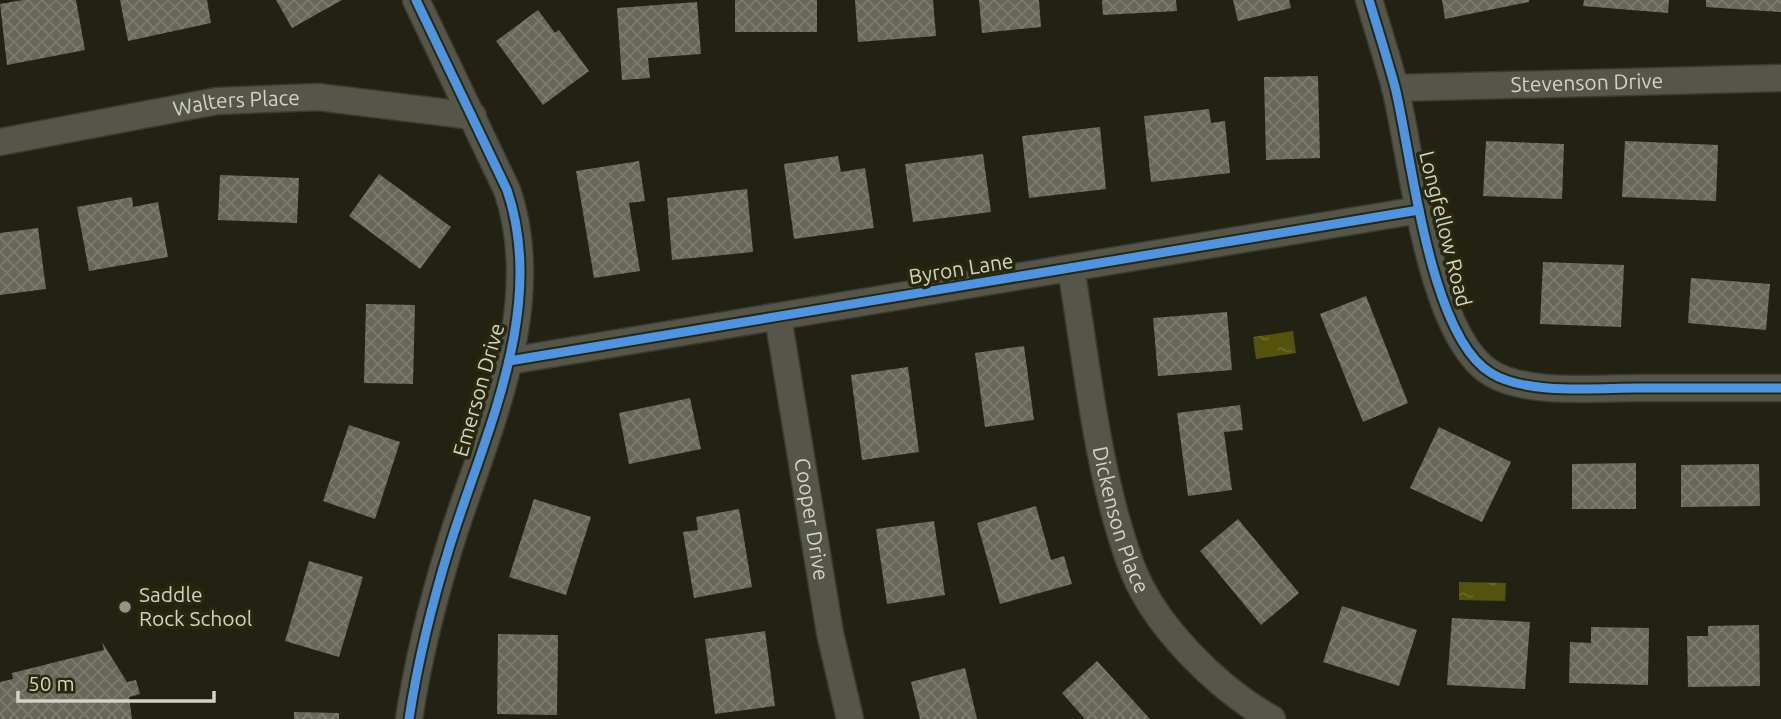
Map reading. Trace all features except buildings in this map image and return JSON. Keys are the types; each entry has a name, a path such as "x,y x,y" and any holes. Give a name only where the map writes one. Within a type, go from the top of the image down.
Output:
{"street":[{"name":"Emerson Drive","path":"409,719 430,614 509,361 520,295 517,224 507,190 416,0"},
{"name":"Longfellow Road","path":"1369,0 1395,88 1419,210 1450,322 1464,350 1491,374 1518,383 1557,388 1781,388"},
{"name":"Stevenson Drive","path":"1395,88 1781,78"},
{"name":"Walters Place","path":"0,142 217,101 318,97 473,116"},
{"name":"Byron Lane","path":"509,361 1419,210"},
{"name":"Dickenson Place","path":"1070,268 1108,483 1131,566 1159,615 1205,670 1272,719"},
{"name":"Cooper Drive","path":"778,317 830,634 850,719"}],"water":[{"path":"1293,331 1296,353 1256,359 1253,337"},
{"path":"1459,582 1506,583 1505,601 1459,600"}],"cycle path":[{"path":"409,719 421,652 438,586 495,413 507,368 516,324 520,279 518,234 507,190 416,0"},
{"path":"1369,0 1395,87 1416,198 1438,284 1452,322 1470,353 1491,373 1523,385 1562,389 1781,388"},
{"path":"509,361 1419,210"}],"place":[{"name":"Saddle Rock School","path":"125,607"}]}
